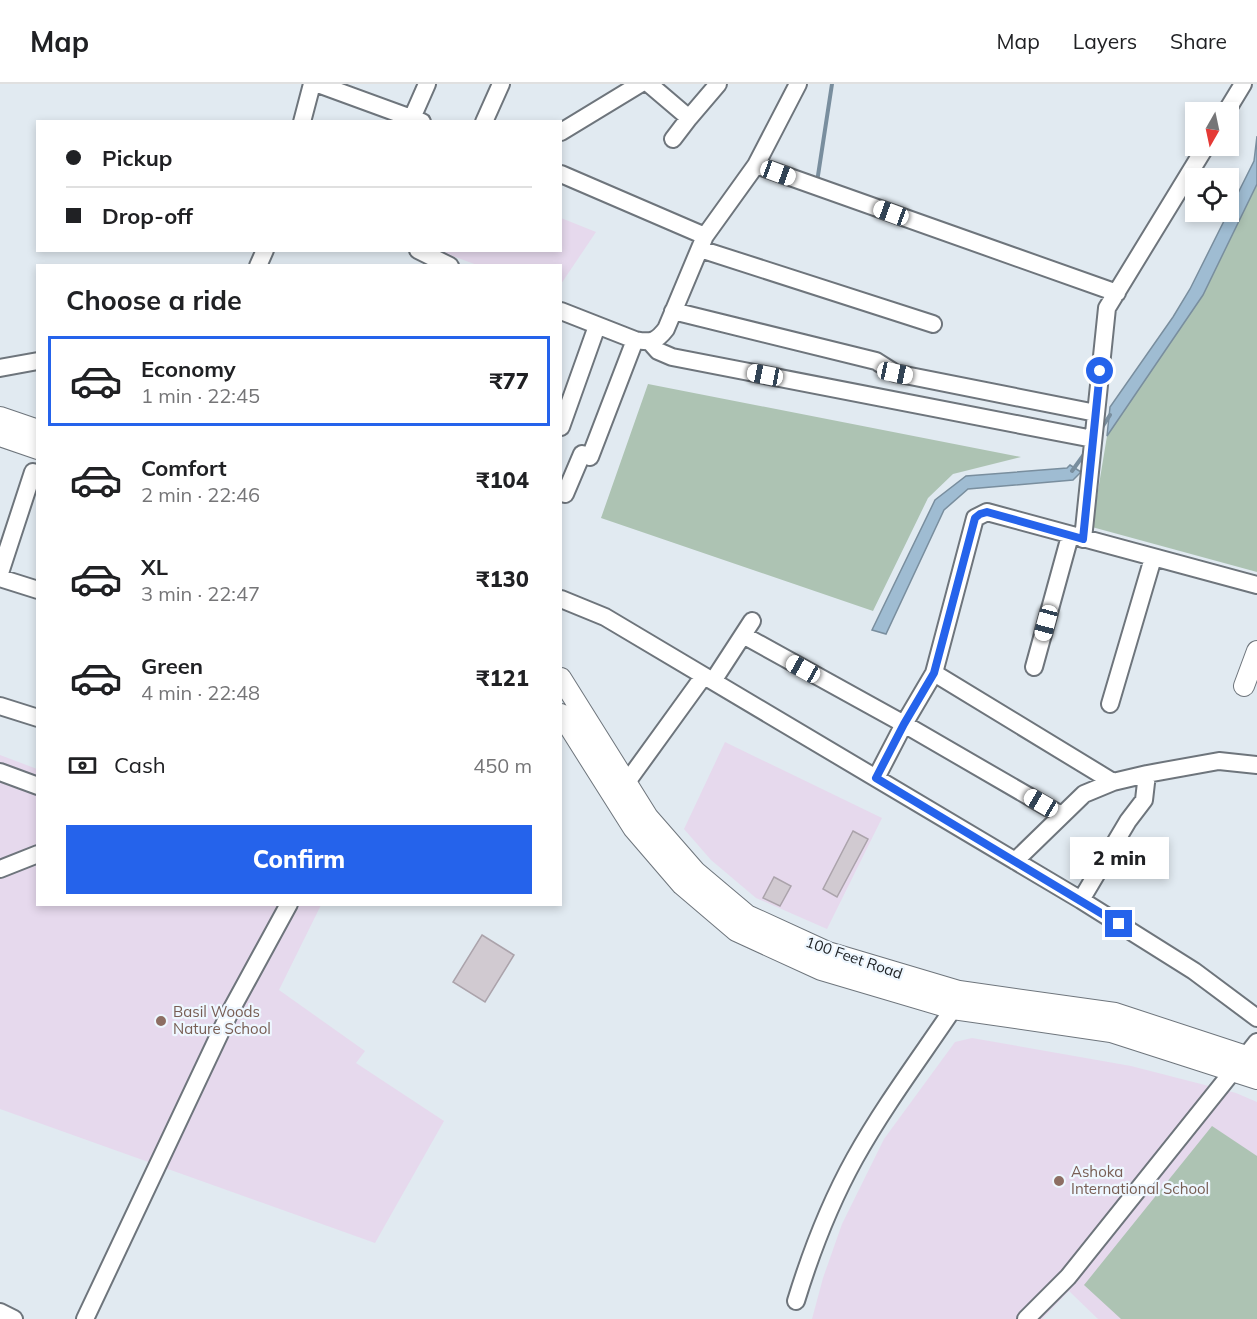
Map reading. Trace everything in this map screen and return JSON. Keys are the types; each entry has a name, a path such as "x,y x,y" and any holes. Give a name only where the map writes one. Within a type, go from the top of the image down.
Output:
{"main road":[{"path":"0,417 36,429"},
{"path":"0,436 36,448"},
{"path":"1244,686 1257,651"},
{"name":"100 Feet Road","path":"562,680 648,817 696,872 747,915 828,952 956,1000 1115,1013 1253,1053"},
{"name":"100 Feet Road","path":"562,716 633,828 682,885 736,932 821,970 1111,1032 1257,1079"}],"street":[{"path":"303,120 312,84"},
{"path":"318,84 417,120 427,84"},
{"path":"485,120 501,84"},
{"path":"673,139 718,84"},
{"path":"642,341 658,339 662,334 702,243 756,165 798,84"},
{"path":"1232,102 1243,84"},
{"path":"562,131 638,85 689,118"},
{"path":"1034,667 1076,537 1092,446 1107,308 1200,156"},
{"path":"756,165 1117,293"},
{"path":"562,174 702,243 933,324"},
{"path":"422,257 444,264"},
{"path":"562,311 642,341 672,357 1092,446"},
{"path":"673,311 876,361 895,373 1095,417"},
{"path":"562,424 597,326"},
{"path":"565,494 582,454 590,457 642,341"},
{"path":"0,368 36,361"},
{"path":"0,573 33,472"},
{"path":"876,778 934,673 975,518 980,514 987,512 1257,585"},
{"path":"1110,704 1153,558"},
{"path":"0,578 36,589"},
{"path":"562,599 604,617 1082,900 1194,971 1257,1018"},
{"path":"627,782 752,621"},
{"path":"742,635 904,724 1061,815"},
{"path":"934,673 1113,782"},
{"path":"0,706 36,717"},
{"path":"1015,861 1084,794 1113,782 1220,761 1257,765"},
{"path":"0,772 36,785"},
{"path":"1082,900 1128,821 1144,800 1147,774"},
{"path":"0,869 36,855"},
{"path":"85,1319 230,1012 288,906"},
{"path":"796,1301 827,1214 854,1160 879,1117 956,1000"},
{"path":"1026,1319 1068,1277 1233,1071"},
{"path":"0,1312 14,1319"}],"shaded area":[{"path":"562,218 596,232 562,283 562,264 474,264 442,252 562,252"},
{"path":"725,742 882,818 827,929 756,898 711,860 684,829"},
{"name":"Basil Woods Nature School","path":"0,755 36,769 36,906 321,906 279,990 365,1051 356,1063 444,1121 375,1243 0,1109"},
{"name":"Ashoka International School","path":"972,1038 1131,1066 1236,1093 1257,1102 1257,1319 1098,1319 1069,1291 1042,1319 812,1319 823,1278 842,1224 884,1139 955,1042"}],"green space":[{"path":"1257,184 1257,572 1092,527 1107,436 1203,295"},
{"path":"648,384 1021,457 953,474 928,498 873,611 601,518"},
{"path":"1212,1126 1257,1156 1257,1319 1121,1319 1084,1285"}],"water":[{"path":"1257,136 1257,184 1239,221 1239,191 1254,161"},
{"path":"1224,222 1239,222 1203,295 1107,436 1110,407 1190,289"},
{"path":"1070,465 1081,472 1073,480 968,489 944,510 886,634 872,630 935,500 966,476 1067,468"}],"building":[{"path":"853,831 868,839 837,897 823,889"},
{"path":"774,877 791,886 780,906 763,898"},
{"path":"482,935 514,955 485,1002 453,982"}],"waterway":[{"path":"817,182 832,84"},
{"path":"1101,429 1110,415"},
{"path":"1072,471 1085,453"}],"place":[{"name":"Basil Woods Nature School","path":"161,1021"},
{"name":"Ashoka International School","path":"1059,1181"}],"route":[{"path":"1100,371 1083,539 987,512 975,518 934,673 876,778 1119,924"}]}
